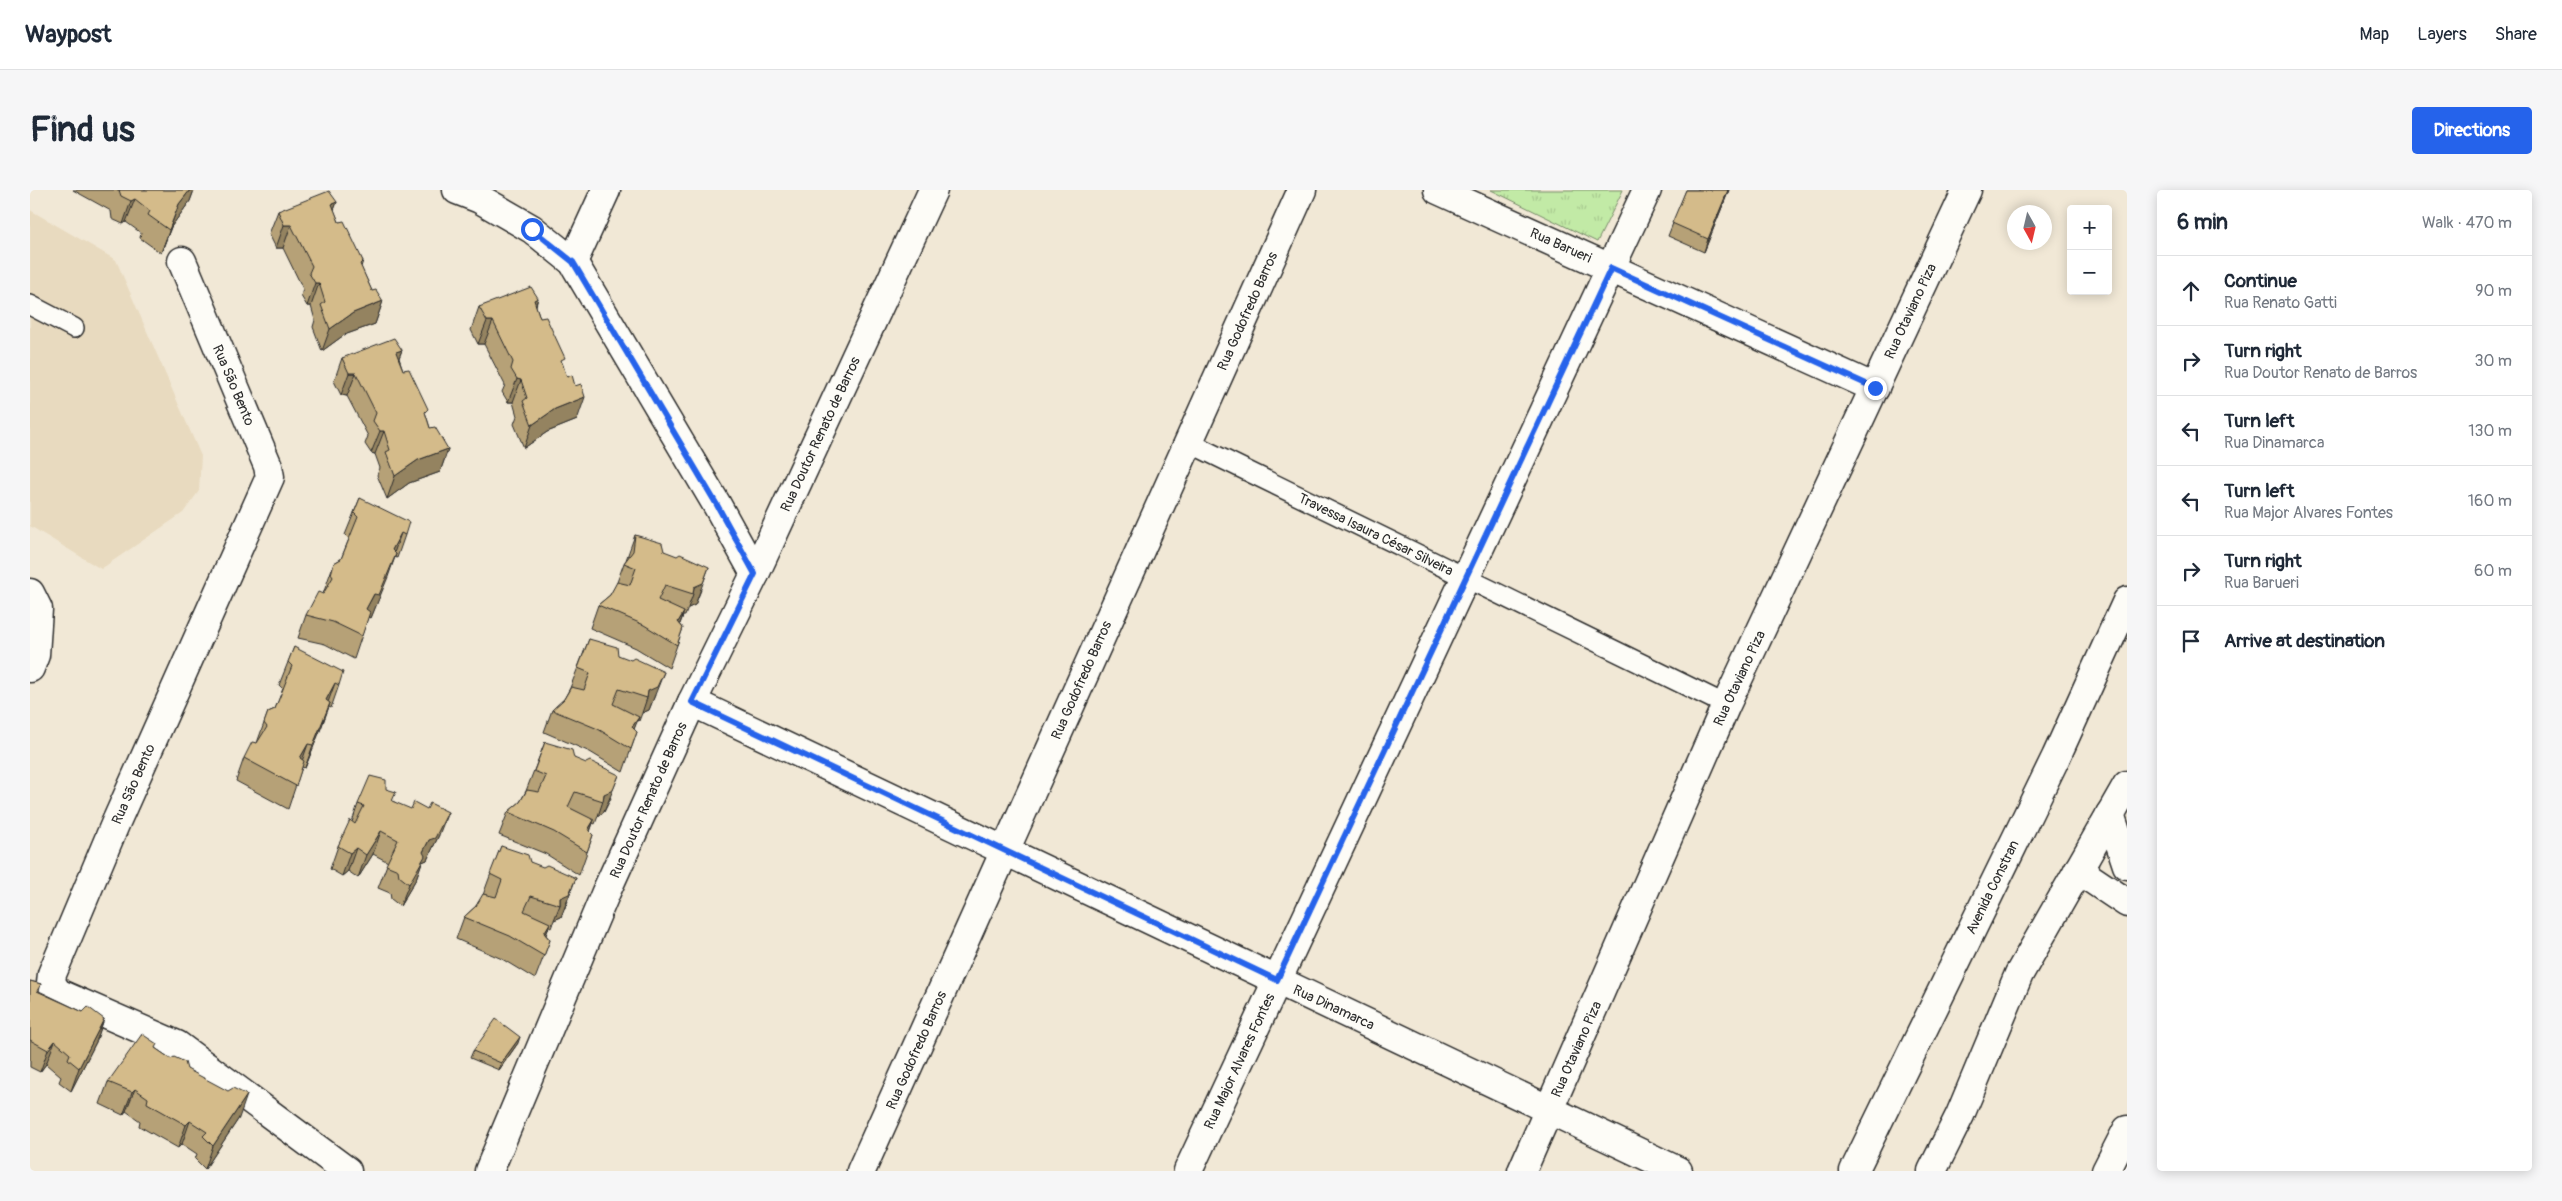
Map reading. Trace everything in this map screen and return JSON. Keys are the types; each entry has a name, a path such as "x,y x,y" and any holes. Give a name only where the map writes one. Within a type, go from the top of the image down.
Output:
{"street":[{"path":"457,190 480,199 532,229 573,262 717,505 755,574"},
{"path":"573,262 606,190"},
{"name":"Rua Doutor Renato de Barros","path":"489,1171 606,892 692,702 755,574 933,190"},
{"name":"Rua Godofredo Barros","path":"861,1171 1302,190"},
{"name":"Rua Barueri","path":"1438,190 1875,388"},
{"name":"Rua Major Alvares Fontes","path":"1188,1171 1648,190"},
{"name":"Rua Otaviano Piza","path":"1522,1171 1726,705 1967,190"},
{"name":"Rua São Bento","path":"182,261 268,466 270,477 116,822 52,974 51,983 58,993 177,1045 346,1171"},
{"path":"30,593 38,609 34,655 30,668"},
{"name":"Avenida Constran","path":"1854,1171 2056,756 2127,601"},
{"name":"Rua Dinamarca","path":"692,702 1678,1171"},
{"path":"1932,1171 1960,1114 2019,974 2127,785"},
{"path":"2110,814 2127,865"},
{"path":"2078,870 2127,903"},
{"path":"2106,1171 2127,1130"}],"lane":[{"path":"30,305 74,328"},
{"name":"Travessa Isaura César Silveira","path":"1188,442 1726,705"}],"shaded area":[{"path":"30,210 116,260 201,456 199,491 183,513 101,569 30,526"}],"green space":[{"path":"1491,190 1623,190 1597,242"}],"building":[{"path":"119,190 190,190 179,204 169,230 148,215 150,211 135,199 131,201 121,196"},
{"path":"1686,190 1728,190 1708,239 1672,223"},
{"path":"329,191 337,202 332,204 339,222 344,221 363,261 360,264 372,291 376,290 383,301 353,313 330,329 321,305 325,302 319,283 315,283 309,273 312,266 291,225 284,225 278,211"},
{"path":"531,287 538,298 534,300 540,318 546,317 565,358 561,360 567,377 572,375 575,386 581,384 585,397 555,409 532,425 523,401 527,398 521,380 517,379 511,369 513,362 493,321 487,321 479,307"},
{"path":"394,338 402,350 396,352 403,370 409,369 428,409 425,412 430,428 435,427 448,449 418,460 395,476 386,452 390,450 384,431 380,431 373,421 376,413 356,373 349,373 342,358"},
{"path":"360,498 409,522 405,535 401,533 392,550 396,554 379,595 374,594 366,609 370,612 362,636 333,622 306,615 318,592 323,594 333,577 331,574 334,563 341,559 358,517 354,513"},
{"path":"635,535 662,543 664,551 677,556 680,554 709,567 703,583 694,587 693,594 665,585 658,600 684,612 678,622 683,628 677,645 644,625 598,605 610,595 617,582 630,585 636,568 624,563 633,551"},
{"path":"589,639 617,647 618,655 631,660 634,658 664,672 657,687 648,691 647,698 619,689 613,704 639,717 632,727 637,732 631,749 598,729 552,710 564,699 571,687 584,690 590,673 578,668"},
{"path":"294,647 343,672 339,685 335,683 326,700 330,703 313,745 308,744 300,758 304,761 296,786 244,758 252,742 257,743 267,727 264,723 268,712 275,709 292,666 288,662"},
{"path":"545,742 572,750 574,758 586,763 590,761 619,775 613,790 604,794 603,801 575,792 568,807 594,820 588,830 593,835 587,852 554,832 508,812 520,802 527,790 539,792 546,776 534,771"},
{"path":"370,776 386,780 386,789 396,792 392,801 411,809 414,802 427,809 430,803 448,812 435,838 429,840 423,852 425,856 409,884 399,876 398,870 386,865 398,840 381,831 366,855 356,848 350,853 338,846 350,820 355,824 364,806 358,804"},
{"path":"501,846 528,855 530,862 543,867 547,865 576,878 569,894 560,898 560,905 531,896 524,911 550,923 544,933 550,940 544,956 510,936 464,917 476,906 483,894 496,897 502,880 490,874"},
{"path":"30,981 41,984 37,991 83,1012 88,1007 104,1019 79,1068 68,1059 70,1054 55,1041 48,1050 30,1040"},
{"path":"496,1019 520,1037 501,1063 473,1051"},
{"path":"142,1034 157,1044 155,1048 171,1059 174,1057 185,1062 187,1069 228,1091 233,1088 247,1095 213,1146 203,1136 207,1132 190,1121 186,1125 147,1103 148,1098 135,1089 132,1092 108,1082"}],"route":[{"path":"532,229 573,262 717,505 755,574 692,702 1277,980 1611,268 1875,388"}]}
